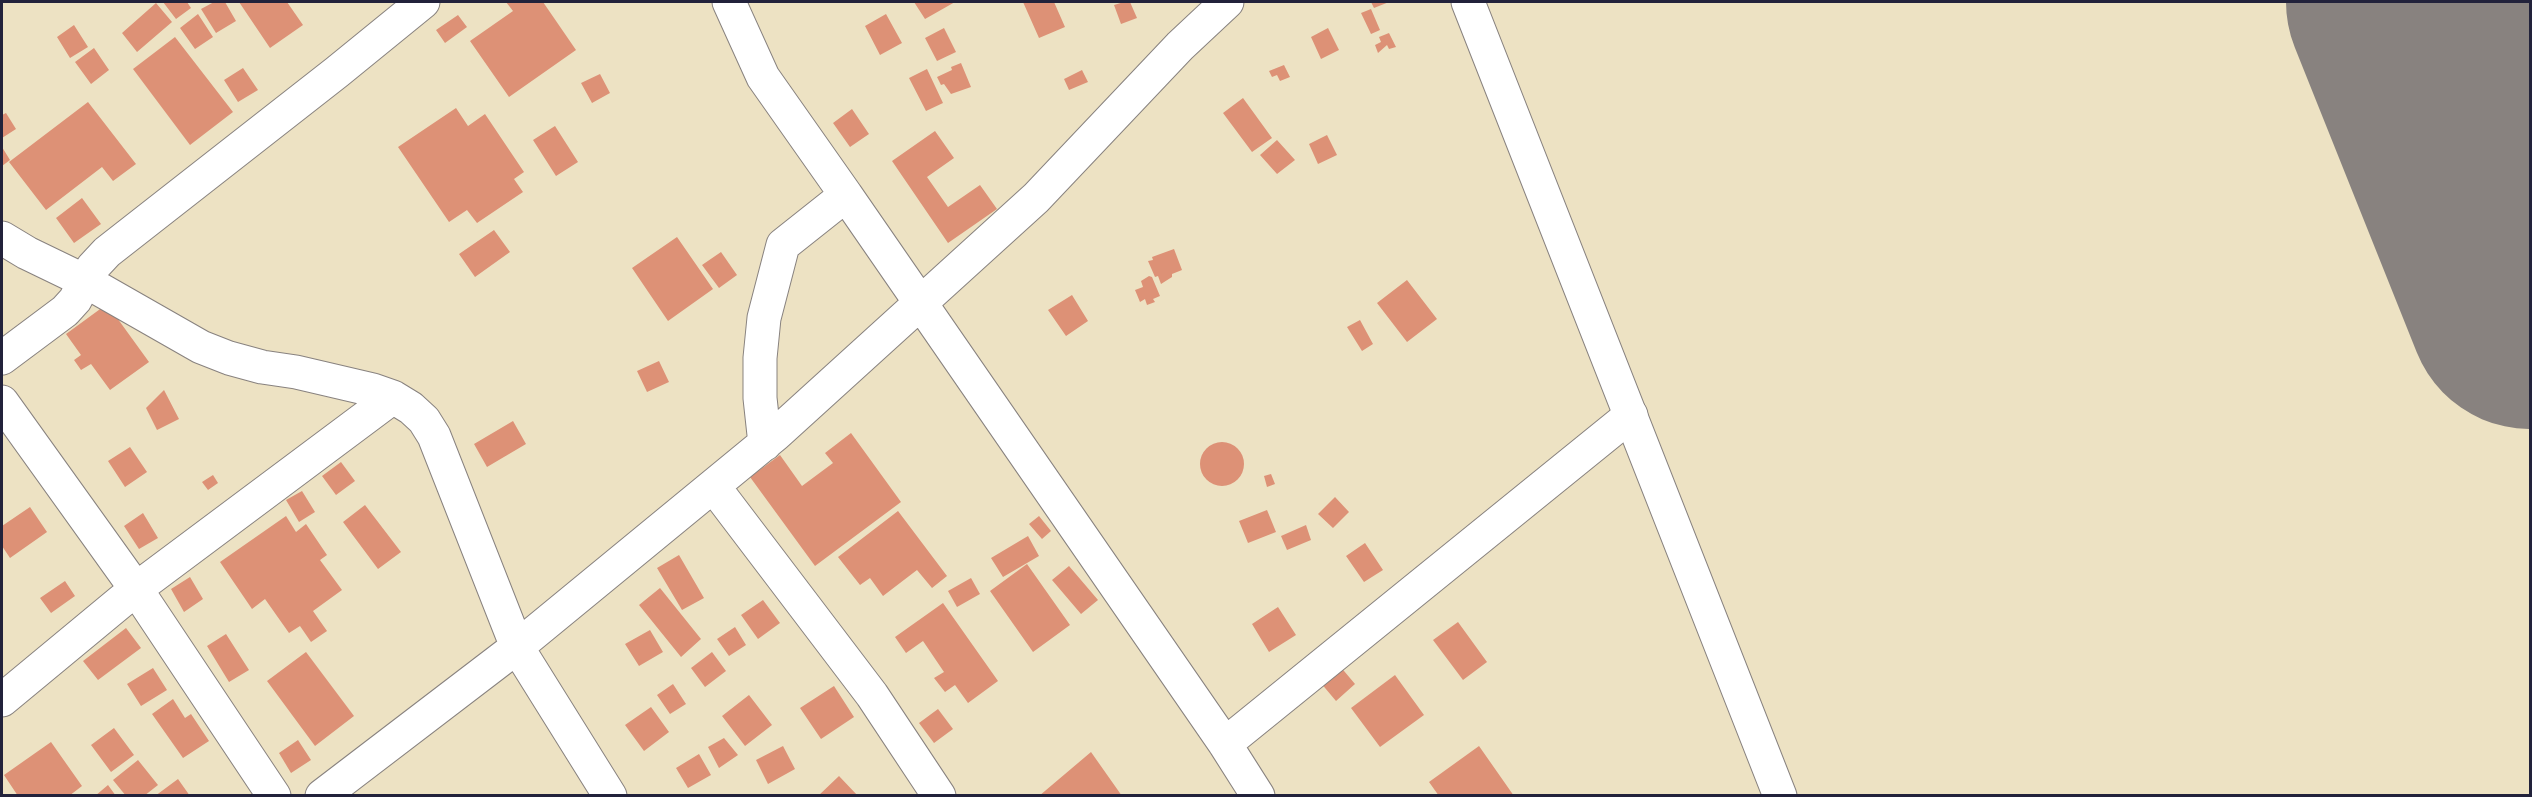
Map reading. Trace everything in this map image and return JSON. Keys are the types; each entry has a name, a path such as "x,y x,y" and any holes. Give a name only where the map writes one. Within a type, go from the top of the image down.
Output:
{"street":[{"path":"2,358 66,311 87,282 93,267 107,252 423,2"},
{"path":"729,2 763,77 1258,795"},
{"path":"322,795 517,647 765,444 1036,198 1180,46 1227,2"},
{"path":"1468,2 1780,795"},
{"path":"765,444 760,398 761,348 764,318 783,245 846,195"},
{"path":"2,238 27,253 87,282 174,332 229,358 393,396 411,408 424,420 435,436 517,647 610,795"},
{"path":"2,700 136,589 393,396"},
{"path":"2,402 136,589 274,795"},
{"path":"1225,744 1631,415"},
{"path":"714,487 872,695 939,795"}],"building":[{"path":"163,2 187,2 191,8 176,19"},
{"path":"214,2 225,2 236,21 216,33 201,9"},
{"path":"239,2 287,2 303,25 270,48"},
{"path":"506,2 543,2 576,50 509,97 470,41 513,11"},
{"path":"914,2 955,2 925,19"},
{"path":"1023,2 1054,2 1065,27 1039,38"},
{"path":"1130,2 1137,18 1121,24 1114,5"},
{"path":"1371,2 1389,2 1374,8"},
{"path":"156,3 172,22 137,52 122,33"},
{"path":"1371,9 1380,30 1371,34 1361,13"},
{"path":"198,14 213,37 195,49 180,28"},
{"path":"886,14 902,43 880,55 865,26"},
{"path":"458,15 467,27 445,43 436,30"},
{"path":"74,25 88,47 70,58 57,37"},
{"path":"944,28 956,52 937,61 925,38"},
{"path":"1328,28 1339,50 1321,59 1311,37"},
{"path":"1389,33 1396,47 1389,49 1387,45 1378,53 1375,45 1381,42 1379,37"},
{"path":"175,37 233,112 190,145 133,69"},
{"path":"94,48 109,70 91,84 75,62"},
{"path":"961,63 971,87 951,94 944,84 941,85 937,77"},
{"path":"1284,65 1290,77 1280,81 1277,75 1272,77 1269,71"},
{"path":"243,68 258,90 238,102 224,80"},
{"path":"927,69 943,103 926,111 909,78"},
{"path":"1082,70 1088,82 1069,90 1064,79"},
{"path":"600,74 610,93 592,103 581,83"},
{"path":"1243,98 1272,138 1252,152 1223,113"},
{"path":"88,102 136,164 113,181 102,167 46,210 9,162"},
{"path":"456,108 468,126 485,114 524,172 514,179 523,192 477,223 467,210 449,222 398,147"},
{"path":"852,109 869,134 850,147 833,123"},
{"path":"6,113 16,129 2,138 2,115"},
{"path":"555,126 578,162 556,176 533,140"},
{"path":"935,131 954,158 927,177 948,207 980,185 997,209 948,243 892,161"},
{"path":"1327,135 1337,155 1318,164 1309,144"},
{"path":"1277,140 1295,160 1277,174 1260,155"},
{"path":"2,147 10,160 2,166"},
{"path":"82,198 101,224 74,243 56,218"},
{"path":"494,230 510,252 475,277 459,254"},
{"path":"677,237 713,289 668,321 632,268"},
{"path":"1174,249 1182,270 1172,274 1172,277 1161,284 1148,261 1153,260 1152,257"},
{"path":"721,252 737,275 719,288 702,265"},
{"path":"1149,276 1152,277 1160,296 1153,299 1155,302 1147,305 1145,299 1140,302 1135,290 1143,287 1141,281"},
{"path":"1407,280 1437,319 1407,342 1377,303"},
{"path":"1072,295 1088,321 1066,336 1048,310"},
{"path":"107,304 149,362 110,390 91,364 81,370 74,360 81,355 66,334"},
{"path":"1360,320 1373,344 1362,351 1347,327"},
{"path":"659,361 669,382 647,392 637,371"},
{"path":"164,390 179,419 157,430 146,408"},
{"path":"513,421 526,444 487,467 474,444"},
{"path":"851,433 901,502 815,566 750,477 780,455 802,486 833,463 825,453"},
{"path":"1222,442 1237,449 1244,464 1237,479 1222,486 1207,479 1200,464 1207,449"},
{"path":"130,447 147,472 125,487 108,461"},
{"path":"341,462 355,481 336,495 322,476"},
{"path":"1271,474 1275,484 1267,487 1264,476"},
{"path":"213,475 218,483 208,490 202,482"},
{"path":"302,491 315,512 299,522 286,500"},
{"path":"1335,497 1349,512 1333,528 1318,514"},
{"path":"365,505 401,552 378,569 343,522"},
{"path":"30,507 47,532 10,558 2,546 2,526"},
{"path":"1267,510 1276,532 1248,543 1239,521"},
{"path":"898,511 947,576 932,588 917,570 883,596 870,578 860,585 838,557"},
{"path":"143,513 158,538 139,549 124,526"},
{"path":"286,516 296,532 306,524 327,555 320,560 342,590 313,611 327,631 311,642 300,626 289,633 265,599 252,609 220,562"},
{"path":"1039,516 1051,531 1042,539 1029,524"},
{"path":"1306,525 1311,540 1287,550 1281,536"},
{"path":"1028,536 1039,556 1003,577 991,558"},
{"path":"1365,543 1383,570 1364,582 1346,556"},
{"path":"679,555 704,598 682,610 657,568"},
{"path":"1027,564 1070,625 1033,652 990,591"},
{"path":"1069,566 1098,600 1081,614 1052,580"},
{"path":"190,577 203,599 184,612 171,589"},
{"path":"971,578 980,594 957,607 948,591"},
{"path":"65,581 75,596 51,613 40,598"},
{"path":"660,588 701,639 681,657 639,605"},
{"path":"763,600 780,623 758,639 741,615"},
{"path":"943,603 998,681 968,703 955,685 945,692 934,678 944,672 923,641 906,653 895,637"},
{"path":"1278,607 1296,635 1269,652 1252,624"},
{"path":"1458,622 1487,662 1463,680 1433,640"},
{"path":"735,627 746,645 729,656 717,639"},
{"path":"126,628 141,648 98,680 83,661"},
{"path":"650,630 663,652 639,666 625,644"},
{"path":"226,634 249,670 229,682 207,646"},
{"path":"306,652 354,716 315,746 267,681"},
{"path":"712,652 726,671 705,687 691,668"},
{"path":"1339,665 1355,684 1336,701 1320,682"},
{"path":"153,668 167,690 141,706 127,684"},
{"path":"1395,675 1424,715 1380,747 1351,708"},
{"path":"673,684 686,704 670,714 657,695"},
{"path":"834,686 854,717 821,739 800,708"},
{"path":"749,695 772,725 745,746 722,716"},
{"path":"173,699 185,718 191,714 209,741 183,758 152,714"},
{"path":"651,707 669,732 644,751 625,725"},
{"path":"938,709 953,729 934,743 919,723"},
{"path":"114,728 134,755 111,772 91,745"},
{"path":"724,738 738,755 719,768 708,747"},
{"path":"298,740 311,760 291,773 279,753"},
{"path":"51,742 82,786 69,796 18,796 4,775"},
{"path":"783,746 795,769 768,784 756,760"},
{"path":"1479,746 1514,796 1439,796 1429,782"},
{"path":"1091,752 1122,796 1039,796"},
{"path":"699,754 711,775 688,788 676,768"},
{"path":"138,760 158,785 144,796 126,796 113,780"},
{"path":"839,776 858,796 818,796"},
{"path":"178,779 190,796 155,796"},
{"path":"108,785 116,796 95,796"}],"runway":[{"path":"2408,2 2530,307"}]}
